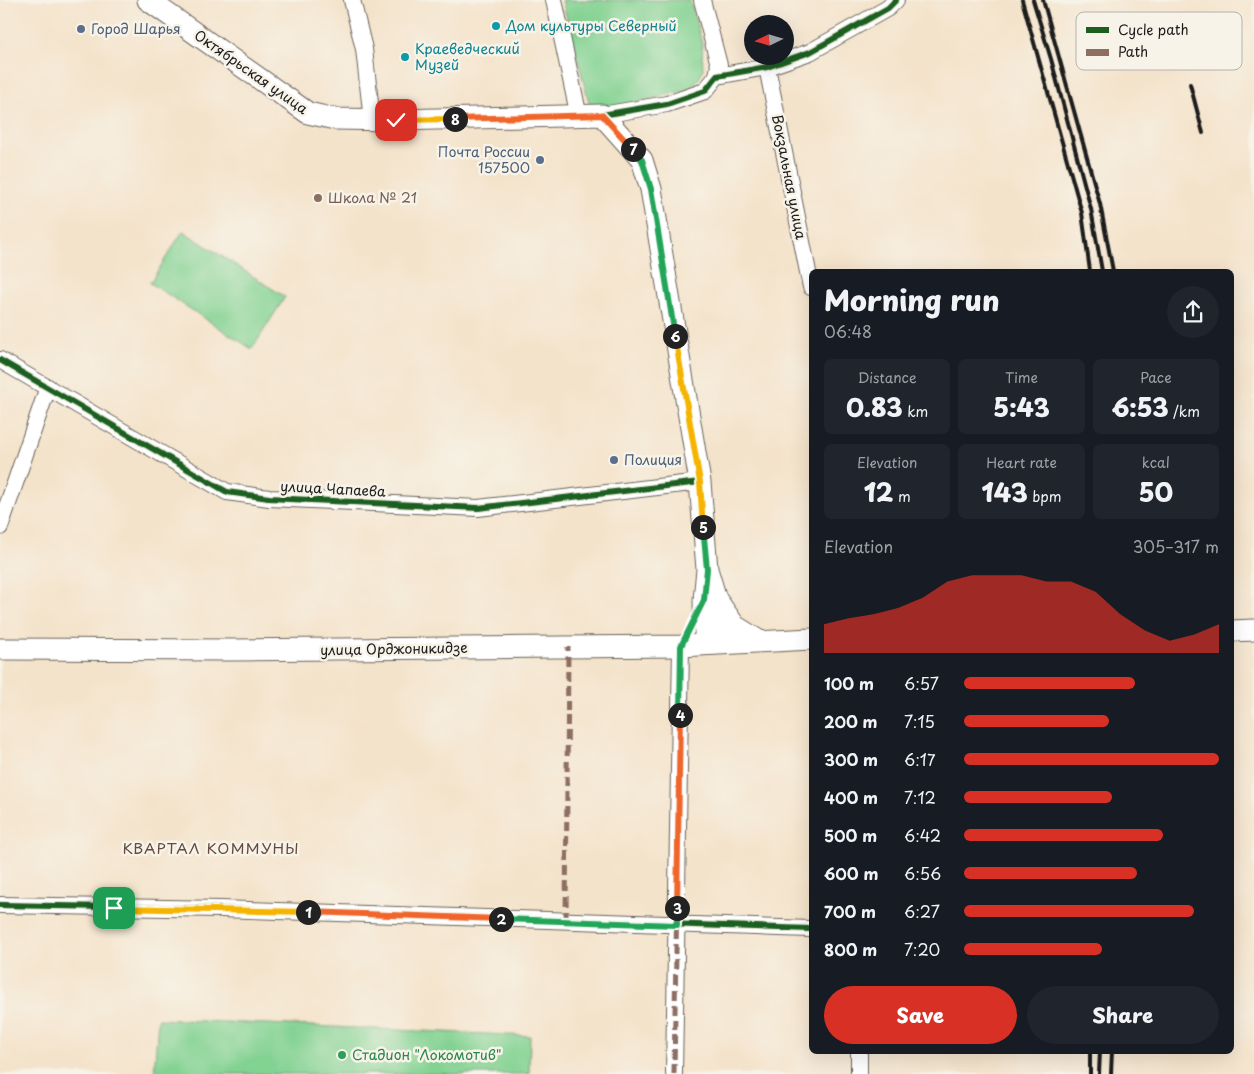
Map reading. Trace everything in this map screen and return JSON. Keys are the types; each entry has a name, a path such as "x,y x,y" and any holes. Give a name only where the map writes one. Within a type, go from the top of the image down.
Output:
{"main road":[{"name":"Октябрьская улица","path":"148,0 308,113 335,119 372,120 602,115"},
{"path":"602,115 642,160 651,189 700,482 710,600 705,634 711,644"},
{"path":"710,600 734,626 759,641"},
{"path":"681,646 710,600"},
{"path":"1234,631 1254,630"},
{"name":"улица Орджоникидзе","path":"0,649 232,650 681,646 809,639"}],"street":[{"path":"352,0 364,49 372,120"},
{"path":"554,0 579,117"},
{"path":"602,115 667,104 705,91 717,76 719,65 702,0"},
{"path":"717,76 767,67 810,52 888,8 896,0"},
{"name":"Вокзальная улица","path":"767,67 809,277"},
{"name":"улица Чапаева","path":"0,360 227,492 269,498 478,508 700,482"},
{"path":"0,527 48,387"},
{"path":"674,1074 681,646"},
{"path":"0,905 231,910 809,929"},
{"path":"859,1054 859,1074"}],"green space":[{"path":"562,0 690,0 702,43 703,70 699,79 687,90 635,103 591,110"},
{"path":"183,231 285,297 252,349 150,283"},
{"name":"Стадион \"Локомотив\"","path":"158,1019 530,1036 529,1074 154,1074"}],"railway":[{"path":"1022,0 1082,213 1090,269"},
{"path":"1033,0 1051,59 1091,209 1102,269"},
{"path":"1043,0 1100,204 1113,269"},
{"path":"1190,84 1203,133"},
{"path":"1090,1054 1090,1074"},
{"path":"1099,1074 1100,1054"},
{"path":"1111,1074 1112,1054"}],"marked path":[{"path":"674,1074 681,646"},
{"path":"566,921 568,647"}],"cycle path":[{"path":"602,115 667,104 705,91 717,76 767,67 810,52 888,8 896,0"},
{"path":"0,360 227,492 269,498 478,508 700,482"},
{"path":"0,905 221,909 809,929"}],"place":[{"name":"Дом культуры Северный","path":"496,26"},
{"name":"Город Шарья","path":"81,29"},
{"name":"Краеведческий Музей","path":"405,57"},
{"name":"Почта России 157500","path":"540,160"},
{"name":"Школа № 21","path":"318,198"},
{"name":"Полиция","path":"614,460"},
{"name":"Стадион \"Локомотив\"","path":"342,1055"}],"district":[{"name":"КВАРТАЛ КОММУНЫ","path":"211,849"}],"route":[{"path":"114,908 677,925 681,646 704,600 707,569 700,482 651,189 642,160 602,115 396,120"}]}
